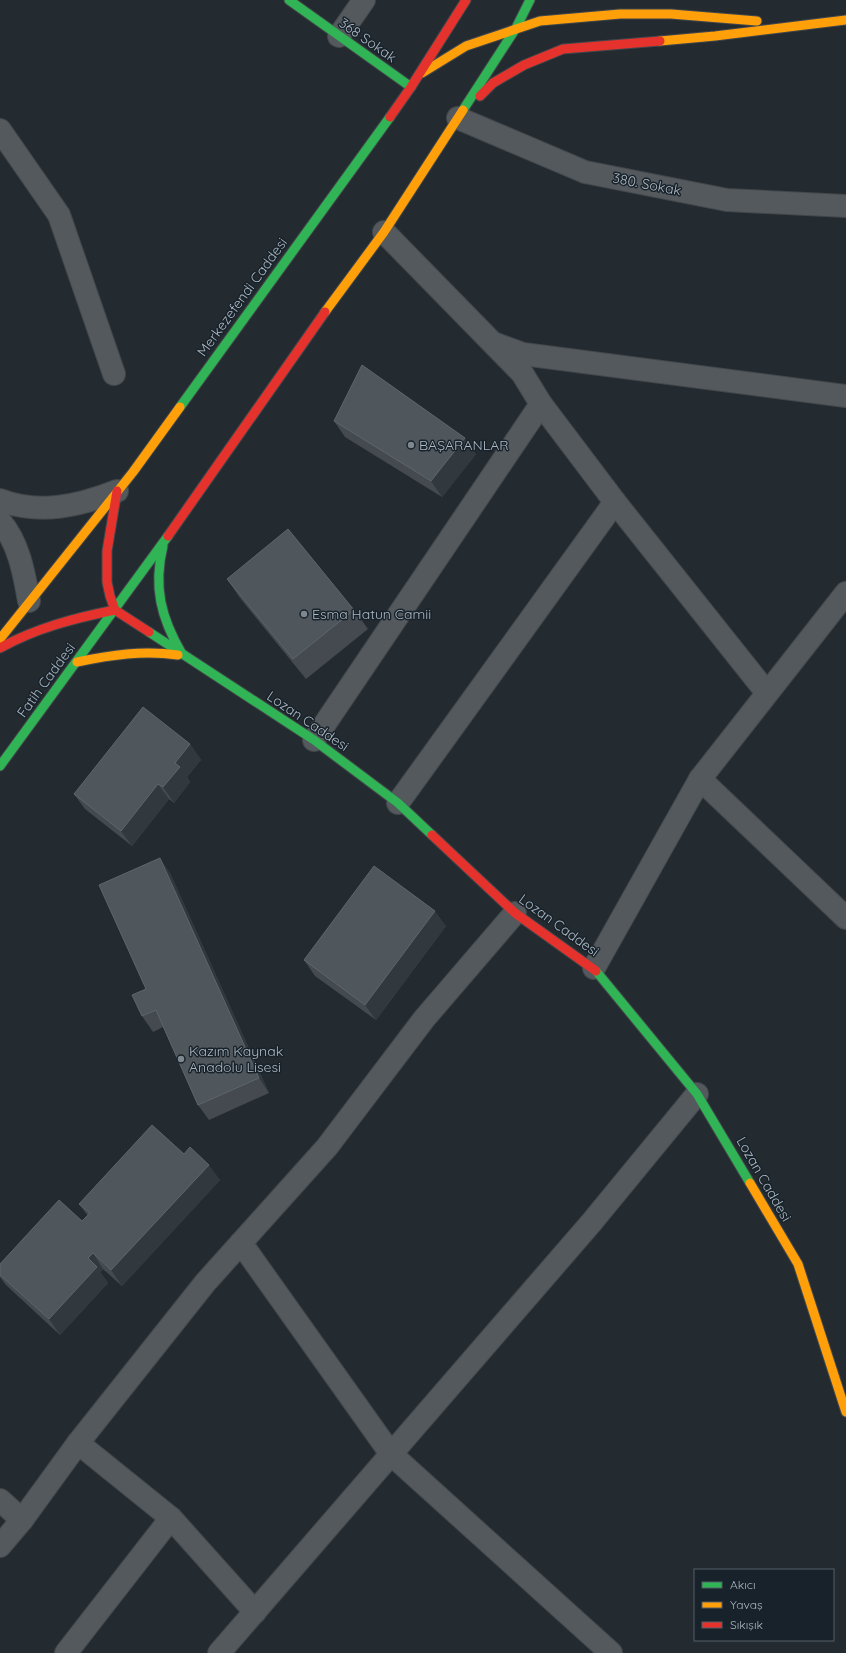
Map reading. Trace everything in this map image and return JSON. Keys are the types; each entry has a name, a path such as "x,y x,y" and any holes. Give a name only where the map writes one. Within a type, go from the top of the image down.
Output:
{"main road":[{"name":"368 Sokak","path":"289,0 411,88"},
{"name":"Merkezefendi Caddesi","path":"29,601 133,472 411,88 466,0"},
{"path":"522,0 524,12 532,27"},
{"path":"0,648 53,624 115,610 346,282 384,232 516,28 530,0"},
{"path":"635,5 671,14"},
{"path":"419,74 466,46 516,28 532,27 540,21 620,14 671,14 802,25"},
{"path":"458,118 493,83 524,65 563,49 715,36 846,20"},
{"path":"549,43 563,49"},
{"path":"115,610 108,598 106,573 108,543 117,491"},
{"path":"164,542 159,561 158,582 161,604 165,622 183,655"},
{"path":"0,640 29,601"},
{"name":"Lozan Caddesi","path":"115,610 314,740 398,803 515,913 594,968 697,1094 798,1264 846,1412"},
{"name":"Fatih Caddesi","path":"0,766 115,610"},
{"path":"77,662 110,655 142,652 167,652 183,655"}],"street":[{"path":"339,36 364,0"},
{"name":"380. Sokak","path":"458,118 585,172 727,200 846,206"},
{"path":"0,130 59,215 114,374"},
{"path":"384,232 522,373 541,404 615,502 767,693"},
{"path":"491,342 523,354 846,396"},
{"path":"314,740 541,404"},
{"path":"0,500 10,504 41,509 88,502 117,491"},
{"path":"398,803 615,502"},
{"path":"0,521 7,529 22,565 29,601"},
{"path":"594,968 700,779 846,593"},
{"path":"700,779 846,918"},
{"path":"0,1546 22,1520 78,1443 205,1283 327,1147 424,1019 515,913"},
{"path":"219,1653 591,1223 697,1094"},
{"path":"242,1243 391,1454 611,1653"},
{"path":"78,1443 171,1518 254,1612"},
{"path":"0,1500 22,1520"},
{"path":"66,1653 171,1518"}],"building":[{"name":"BAŞARANLAR","path":"362,365 465,438 431,481 334,421"},
{"name":"Esma Hatun Camii","path":"288,529 354,610 293,659 227,579"},
{"path":"143,707 190,744 175,763 180,767 163,787 158,784 121,831 74,794"},
{"path":"160,858 259,1078 198,1105 156,1010 142,1016 132,995 146,989 99,885"},
{"path":"374,866 435,911 365,1005 304,960"},
{"path":"152,1125 184,1154 190,1147 209,1165 111,1270 93,1253 88,1258 97,1267 49,1319 0,1275 0,1264 59,1200 82,1221 90,1213 79,1204"}],"traffic: fast":[{"path":"289,0 411,87"},
{"path":"463,110 516,28 530,0"},
{"path":"180,407 390,117"},
{"path":"0,766 168,536"},
{"path":"163,546 159,575 161,602 169,628 182,654"},
{"path":"149,632 314,740 398,803 432,835"},
{"path":"596,971 697,1094 750,1183"}],"traffic: slow":[{"path":"422,73 466,46 540,21 620,14 671,14 757,21"},
{"path":"660,41 715,36 846,20"},
{"path":"325,312 384,232 463,110"},
{"path":"0,639 133,472 180,407"},
{"path":"77,662 102,657 140,653 178,655"},
{"path":"750,1183 798,1264 846,1412"}],"traffic: jam":[{"path":"390,117 411,87 466,0"},
{"path":"480,96 493,83 524,65 563,49 660,41"},
{"path":"168,536 325,312"},
{"path":"117,491 107,551 107,582 110,596 115,610 149,632"},
{"path":"0,648 56,624 115,610"},
{"path":"432,835 515,913 596,971"}],"place":[{"name":"BAŞARANLAR","path":"411,445"},
{"name":"Esma Hatun Camii","path":"304,614"},
{"name":"Kazım Kaynak Anadolu Lisesi","path":"181,1059"}]}
